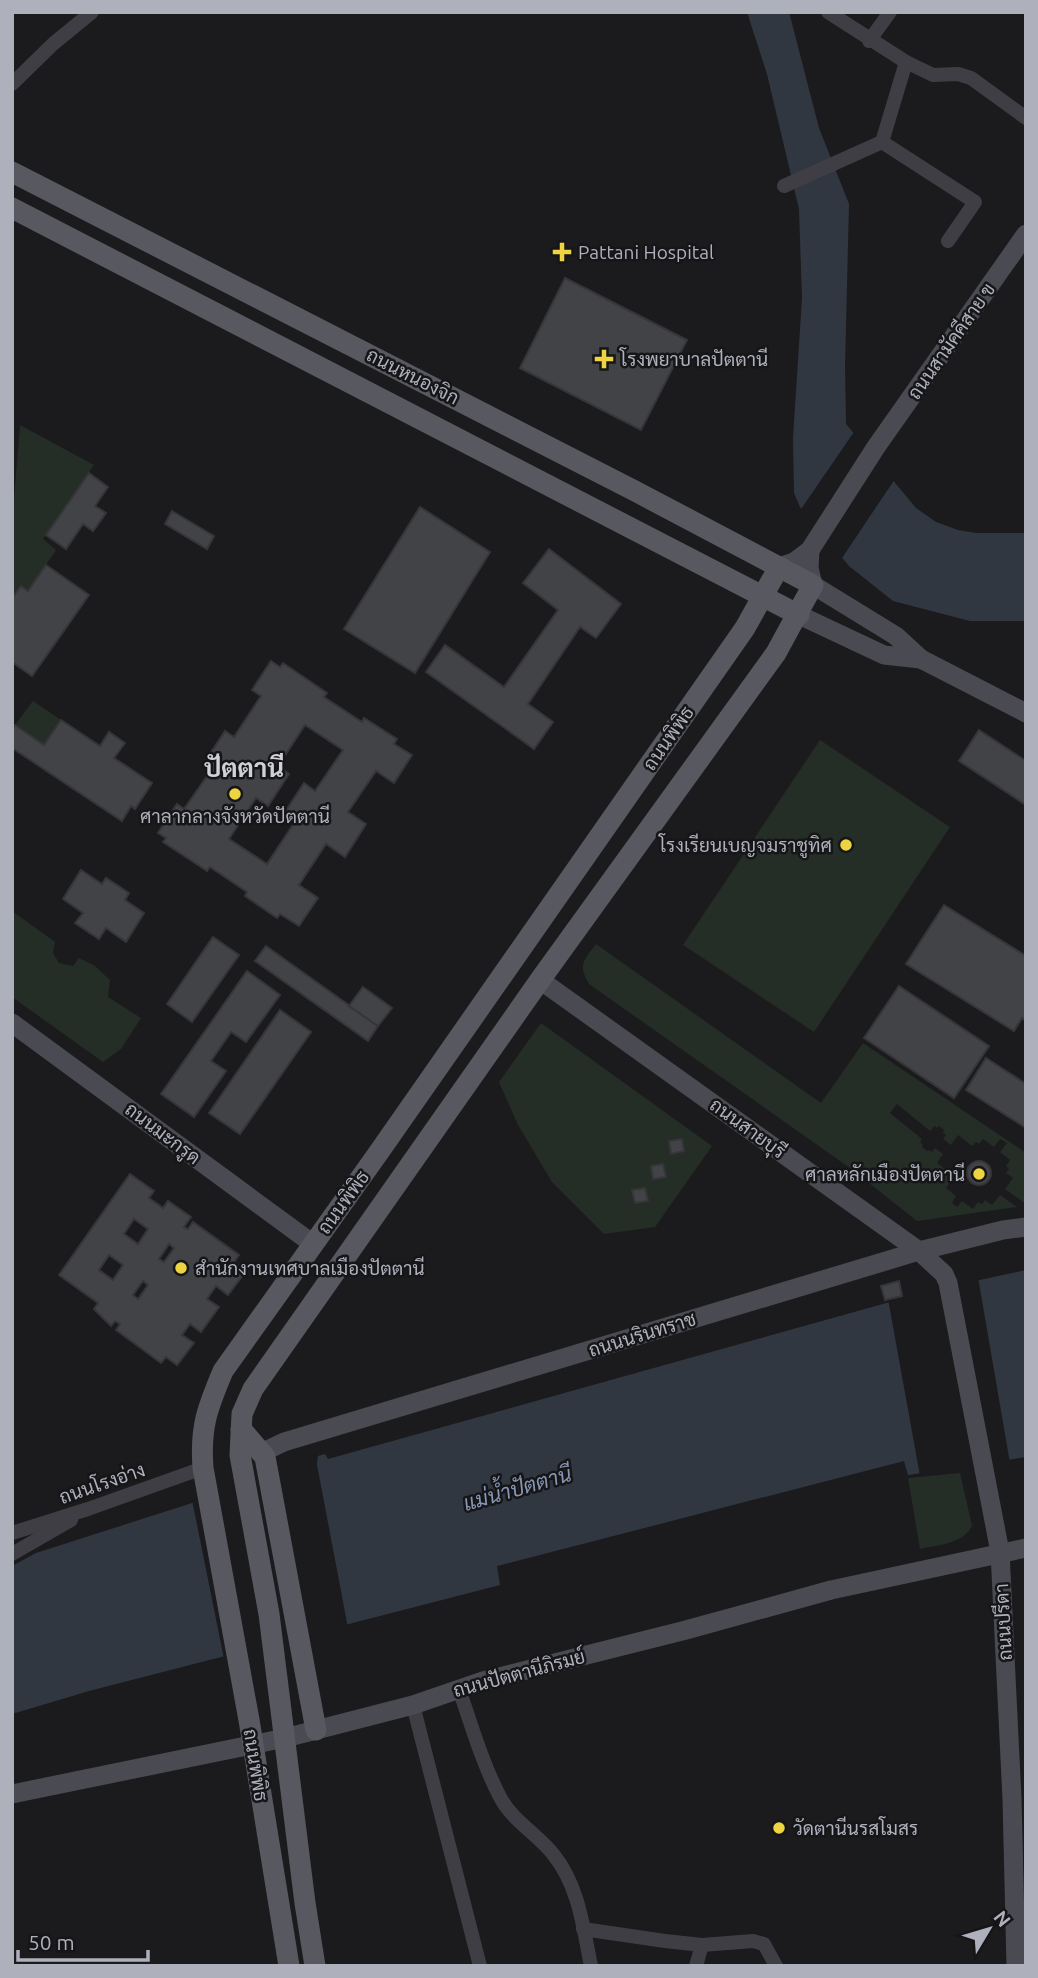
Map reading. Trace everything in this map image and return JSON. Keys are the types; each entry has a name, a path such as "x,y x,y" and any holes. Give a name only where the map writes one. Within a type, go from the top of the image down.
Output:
{"main road":[{"name":"ถนนหนองจิก","path":"12,172 371,354 813,585"},
{"name":"ถนนหนองจิก","path":"12,208 799,615"},
{"path":"71,238 85,209"},
{"path":"271,342 288,312"},
{"path":"354,386 371,354"},
{"name":"ถนนพิพิธ","path":"289,1966 205,1475 201,1438 208,1408 223,1371 600,838 745,628 779,567"},
{"name":"ถนนพิพิธ","path":"316,1966 304,1903 269,1614 240,1455 242,1414 253,1389 546,973 776,653 813,585"},
{"path":"600,838 629,858"},
{"path":"523,945 546,973"},
{"path":"446,1056 475,1076"},
{"path":"379,1152 408,1172"},
{"path":"313,1244 342,1265"},
{"path":"241,1429 263,1455 316,1730"}],"street":[{"path":"12,83 92,12"},
{"path":"828,12 869,40 933,75 958,74 971,78 1026,118"},
{"path":"869,40 890,12"},
{"path":"785,186 882,142 906,62"},
{"path":"882,142 975,202 948,241"},
{"name":"ถนนสามัคคีสาย ข","path":"811,547 876,447 1026,234"},
{"path":"779,567 793,562 811,547"},
{"path":"811,547 809,568 813,585 897,636 921,659 1026,713"},
{"path":"799,615 884,655 921,659"},
{"name":"ถนนสายบุรี","path":"546,973 919,1251 944,1273 948,1283"},
{"name":"ถนนมะกรูด","path":"12,1023 313,1244"},
{"name":"ถนนนรินทราช","path":"263,1455 284,1442 919,1251 1003,1230 1026,1227"},
{"name":"ถนนปรีดา","path":"948,1283 1000,1552 1012,1799 1016,1966"},
{"name":"ถนนโรงอ่าง","path":"12,1533 205,1475"},
{"path":"12,1554 88,1509"},
{"name":"ถนนปัตตานีภิรมย์","path":"12,1794 285,1738 413,1705 483,1681 831,1590 1026,1548"},
{"path":"459,1689 499,1797 517,1821 553,1854 566,1873 577,1898 591,1966"},
{"path":"413,1705 480,1966"},
{"path":"583,1929 702,1944 753,1941 764,1944 776,1966"},
{"path":"696,1966 702,1944"}],"shaded area":[{"path":"20,425 94,465 43,539 56,550 28,591 21,586 12,598 12,524"},
{"path":"33,701 61,720 44,745 15,725"},
{"path":"820,740 950,827 814,1032 683,945"},
{"path":"12,911 55,942 53,953 59,963 73,966 79,958 95,966 110,980 108,997 141,1018 121,1049 103,1062 12,997"},
{"path":"596,944 821,1103 863,1043 1026,1153 1026,1204 1005,1189 1013,1178 1006,1173 1010,1160 1000,1152 1007,1143 1000,1139 994,1147 983,1139 972,1146 958,1135 951,1145 943,1139 946,1135 939,1126 934,1126 930,1131 897,1104 890,1113 922,1139 922,1147 927,1151 932,1152 935,1148 943,1154 937,1163 951,1174 948,1178 951,1181 946,1188 956,1196 952,1203 957,1207 962,1201 973,1209 978,1202 982,1204 985,1200 992,1205 1000,1195 1017,1207 917,1221 850,1168 589,984 583,967"},
{"path":"541,1023 712,1146 655,1227 604,1234 552,1182 518,1125 499,1082"},
{"path":"960,1473 972,1526 963,1537 920,1549 908,1478"}],"water":[{"path":"747,12 789,12 819,128 849,204 846,424 916,508 936,522 976,533 1026,533 1026,621 970,621 893,601 849,566 800,507 794,493 793,438 802,298 799,209 767,74"},
{"name":"แม่น้ำปัตตานี","path":"1026,1270 1026,1457 908,1475 904,1461 497,1566 500,1585 89,1691 12,1714 12,1566 36,1553 317,1463 318,1456 325,1454 328,1459 933,1290"}],"pier":[{"path":"856,429 895,479 840,561 799,512"},
{"path":"978,1277 1010,1463 920,1476 888,1299"},
{"path":"315,1454 348,1628 224,1659 192,1500 314,1461"}],"building":[{"path":"565,278 687,340 641,430 520,368"},
{"path":"89,473 108,487 95,506 106,513 93,531 83,524 66,549 46,535"},
{"path":"420,507 490,552 415,673 344,629"},
{"path":"172,511 214,536 207,549 165,524"},
{"path":"549,549 621,604 596,638 580,627 528,704 553,722 534,749 426,672 445,645 504,687 558,610 523,583"},
{"path":"46,565 89,595 32,676 12,662 12,598 21,586 28,591"},
{"name":"ศาลากลางจังหวัดปัตตานี","path":"271,661 280,667 283,663 327,693 324,697 362,722 364,718 397,739 394,744 412,755 394,783 376,771 348,812 366,824 345,857 326,844 299,885 318,898 299,926 280,914 277,918 245,896 247,892 210,867 207,871 163,842 166,838 158,833 177,804 184,809 212,769 204,763 225,731 234,737 261,696 252,690","holes":["305,725 343,750 315,791 304,783 283,815 294,823 267,864 229,839 256,798 268,806 289,774 278,766"]},
{"path":"61,720 100,746 109,732 125,743 114,758 152,783 135,809 131,806 122,821 12,748 12,729 15,725 44,745"},
{"path":"979,730 1026,761 1026,805 959,761"},
{"path":"81,870 102,884 106,878 129,893 125,900 144,913 126,942 106,928 99,939 75,923 83,913 63,899"},
{"path":"944,905 1026,956 1026,1021 1022,1018 1014,1031 906,964"},
{"path":"213,937 239,955 192,1022 167,1004"},
{"path":"266,946 378,1026 368,1041 255,961"},
{"path":"247,971 280,995 246,1042 231,1032 211,1061 226,1071 194,1117 161,1094"},
{"path":"899,986 989,1046 954,1098 864,1038"},
{"path":"363,987 392,1008 378,1026 349,1006"},
{"path":"280,1010 311,1032 240,1134 209,1113"},
{"path":"986,1058 1026,1084 1026,1128 966,1090"},
{"path":"682,1139 684,1151 671,1154 669,1141"},
{"name":"ศาลหลักเมืองปัตตานี","path":"979,1161 988,1164 991,1173 988,1182 979,1185 970,1182 967,1173 970,1164"},
{"path":"663,1164 666,1177 653,1179 651,1166"},
{"name":"สำนักงานเทศบาลเมืองปัตตานี","path":"130,1174 154,1191 149,1198 163,1208 168,1201 191,1217 184,1227 188,1229 193,1222 239,1255 234,1262 246,1271 228,1295 216,1286 207,1299 219,1307 201,1332 190,1324 182,1335 194,1343 177,1365 166,1357 161,1363 116,1330 120,1324 115,1321 111,1326 94,1309 98,1303 59,1275","holes":["134,1219 148,1229 138,1244 124,1234","169,1244 174,1248 164,1262 159,1259","109,1255 123,1265 113,1280 99,1270","143,1281 148,1285 138,1299 133,1295"]},
{"path":"645,1188 648,1201 635,1203 632,1190"},
{"path":"899,1281 902,1296 885,1300 881,1286"}],"place":[{"name":"Pattani Hospital","path":"562,252"},
{"name":"โรงพยาบาลปัตตานี","path":"604,359"},
{"name":"ศาลากลางจังหวัดปัตตานี","path":"235,794"},
{"name":"โรงเรียนเบญจมราชูทิศ","path":"846,845"},
{"name":"ศาลหลักเมืองปัตตานี","path":"979,1174"},
{"name":"สำนักงานเทศบาลเมืองปัตตานี","path":"181,1268"},
{"name":"วัดตานีนรสโมสร","path":"779,1828"}],"district":[{"name":"ปัตตานี","path":"244,767"}]}
